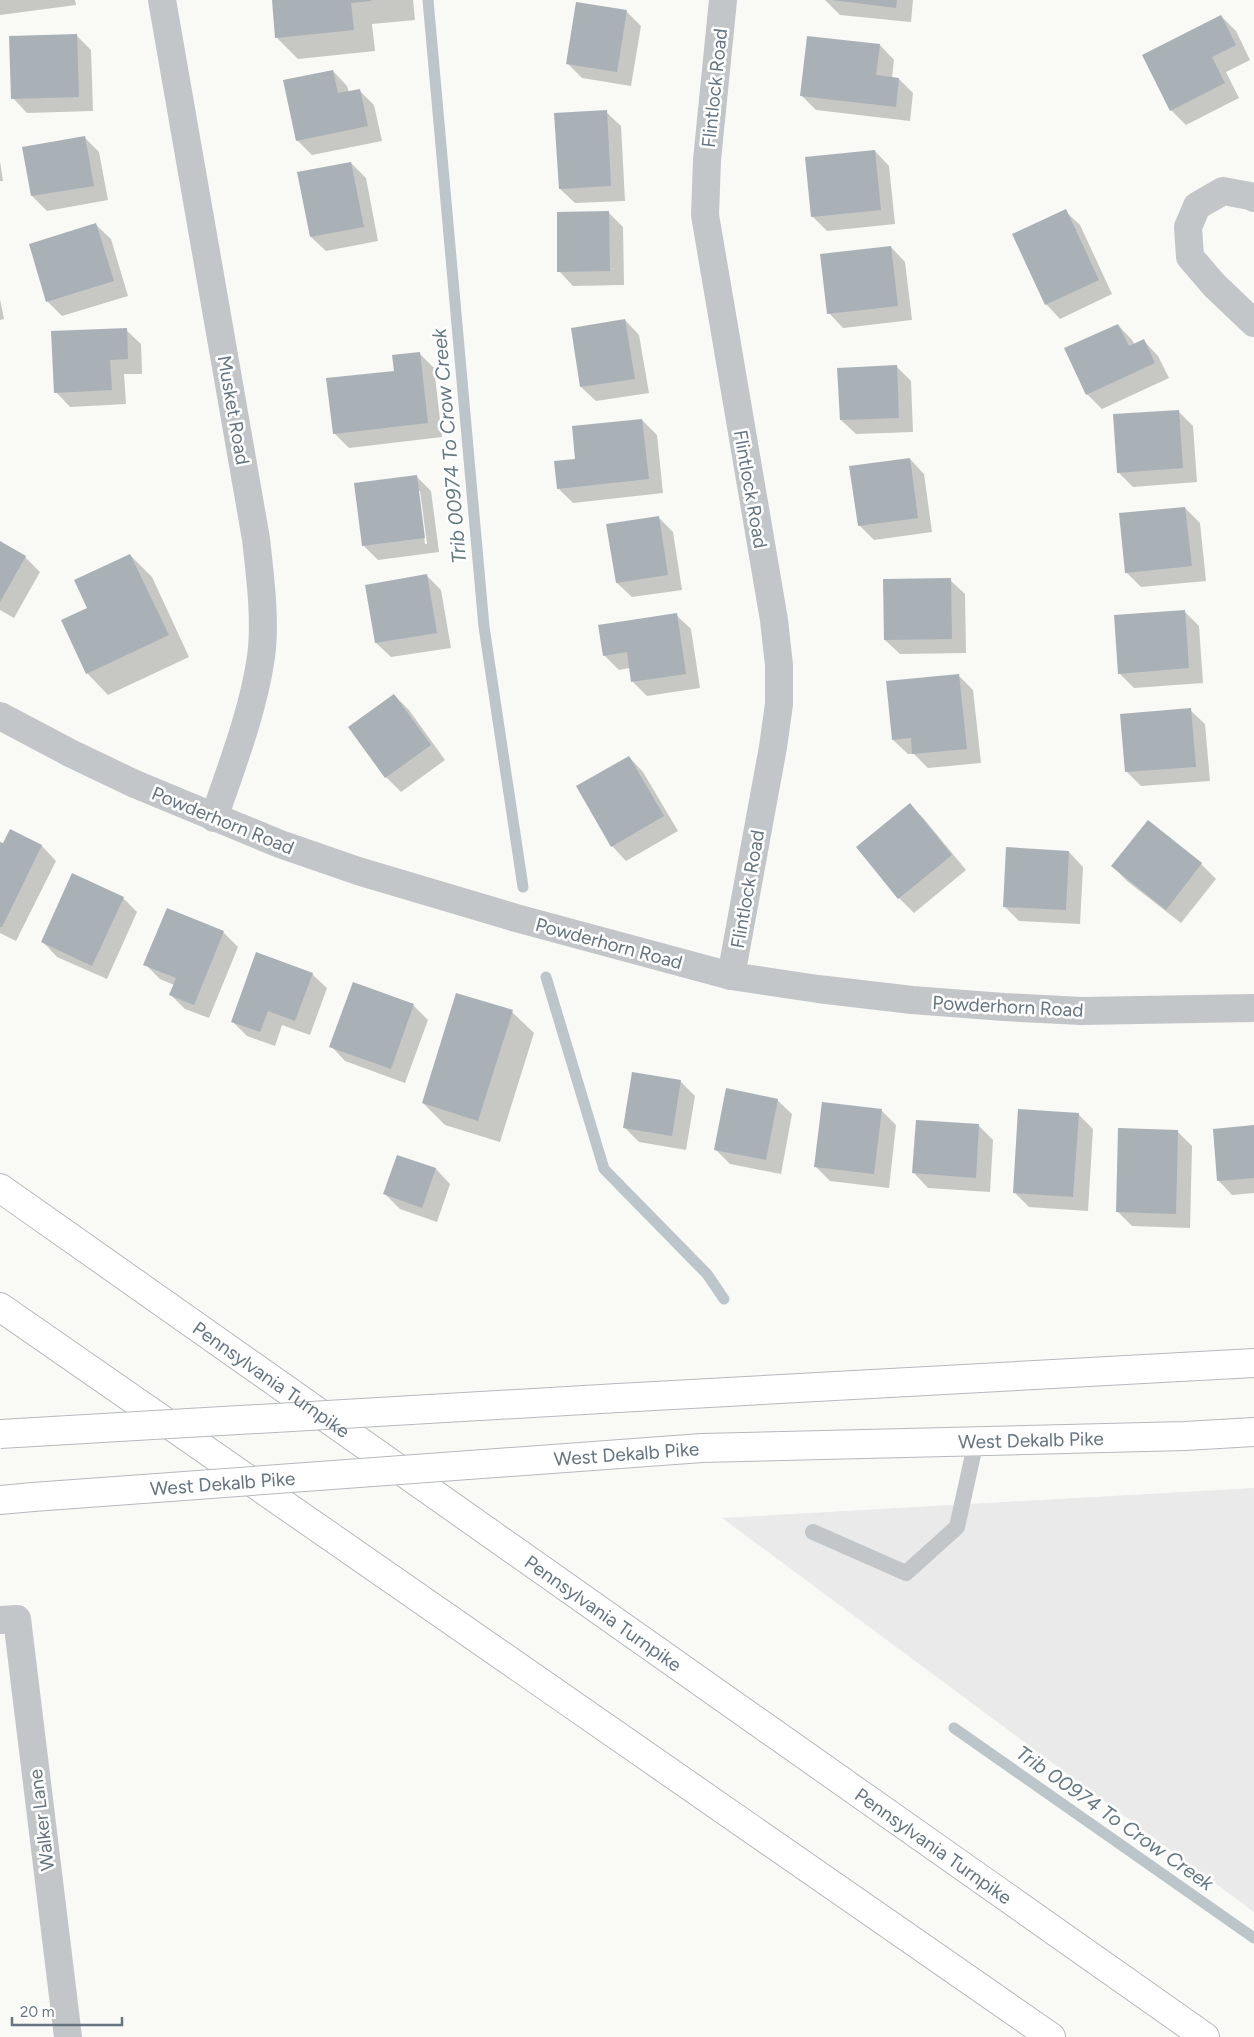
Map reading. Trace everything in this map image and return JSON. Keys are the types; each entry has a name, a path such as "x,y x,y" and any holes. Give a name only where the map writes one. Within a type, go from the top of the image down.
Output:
{"highway":[{"name":"Pennsylvania Turnpike","path":"0,1188 1205,2037"},
{"path":"0,1307 1051,2037"},
{"path":"0,1434 618,1398 1254,1364"},
{"name":"West Dekalb Pike","path":"0,1500 702,1448 1185,1436 1254,1432"}],"street":[{"name":"Musket Road","path":"162,0 256,539 262,597 262,655 253,702 214,818"},
{"name":"Flintlock Road","path":"723,0 707,160 705,215 774,620 779,665 779,704 773,747 732,976"},
{"path":"1254,198 1223,191 1197,206 1188,227 1190,257 1214,286 1254,323"},
{"name":"Powderhorn Road","path":"0,716 127,780 280,844 358,871 516,918 732,976 818,989 912,1000 1004,1007 1099,1011 1254,1008"},
{"name":"Walker Lane","path":"0,1620 17,1619 68,2037"}],"lane":[{"path":"813,1532 906,1573 957,1528 976,1441"}],"shaded area":[{"path":"1254,1488 1254,1912 722,1518"}],"building":[{"path":"272,0 371,1 351,3 354,30 275,38"},
{"path":"832,0 897,0 896,8"},
{"path":"576,2 627,10 617,72 566,64"},
{"path":"1221,15 1236,45 1212,57 1225,83 1170,111 1142,55"},
{"path":"77,34 79,97 11,99 9,36"},
{"path":"807,36 880,44 876,75 899,78 896,107 800,96"},
{"path":"333,70 338,93 360,89 368,126 296,141 283,80"},
{"path":"607,110 611,186 559,189 554,113"},
{"path":"85,136 94,186 31,196 22,147"},
{"path":"875,150 881,210 811,217 805,157"},
{"path":"351,162 364,227 310,237 297,172"},
{"path":"1066,209 1099,280 1045,305 1012,234"},
{"path":"609,211 610,271 557,272 557,212"},
{"path":"96,223 114,281 46,302 29,244"},
{"path":"891,246 898,306 827,314 820,254"},
{"path":"625,319 635,379 580,387 571,328"},
{"path":"1118,324 1129,346 1144,339 1155,363 1086,395 1064,348"},
{"path":"127,328 128,359 110,360 112,390 54,393 51,331"},
{"path":"420,352 428,423 333,434 326,378 394,371 392,355"},
{"path":"897,365 899,418 840,420 837,368"},
{"path":"1179,410 1183,468 1117,473 1113,414"},
{"path":"642,419 649,479 557,489 554,461 575,459 572,426"},
{"path":"910,458 918,518 858,526 849,466"},
{"path":"417,475 425,538 362,546 354,483"},
{"path":"1185,507 1192,566 1125,573 1119,513"},
{"path":"659,516 668,575 616,583 606,524"},
{"path":"0,541 26,556 0,602"},
{"path":"130,554 169,635 86,674 61,620 87,608 74,580"},
{"path":"427,574 437,633 375,643 365,585"},
{"path":"951,578 952,639 884,640 883,579"},
{"path":"1185,610 1189,668 1118,674 1114,615"},
{"path":"677,613 686,674 631,682 627,652 603,656 598,625"},
{"path":"959,674 967,749 912,754 911,738 892,740 886,681"},
{"path":"394,694 431,745 385,778 348,727"},
{"path":"1191,708 1196,767 1125,772 1120,714"},
{"path":"629,756 664,816 611,847 576,786"},
{"path":"910,803 952,855 898,899 856,847"},
{"path":"1148,820 1202,863 1166,910 1111,866"},
{"path":"10,829 42,845 2,927 0,927 0,842 3,843"},
{"path":"1006,847 1069,851 1066,910 1003,907"},
{"path":"72,873 124,897 92,966 41,942"},
{"path":"167,908 224,931 194,1005 169,995 176,978 143,965"},
{"path":"256,952 313,973 295,1021 268,1011 260,1032 231,1022"},
{"path":"353,982 414,1004 391,1069 329,1047"},
{"path":"456,993 513,1010 478,1121 422,1103"},
{"path":"632,1072 681,1080 672,1136 623,1128"},
{"path":"726,1088 778,1099 766,1160 714,1150"},
{"path":"822,1102 882,1109 874,1174 814,1167"},
{"path":"1018,1109 1079,1113 1073,1197 1013,1193"},
{"path":"916,1120 979,1124 976,1178 912,1173"},
{"path":"1254,1125 1254,1178 1217,1181 1213,1129"},
{"path":"1118,1128 1178,1130 1176,1214 1116,1212"},
{"path":"397,1155 436,1168 422,1208 383,1194"}],"waterway":[{"name":"Trib 00974 To Crow Creek","path":"428,0 484,627 523,887"},
{"name":"Trib 00974 To Crow Creek","path":"546,977 604,1169 707,1274 724,1299"},
{"name":"Trib 00974 To Crow Creek","path":"954,1728 1254,1938"}]}
